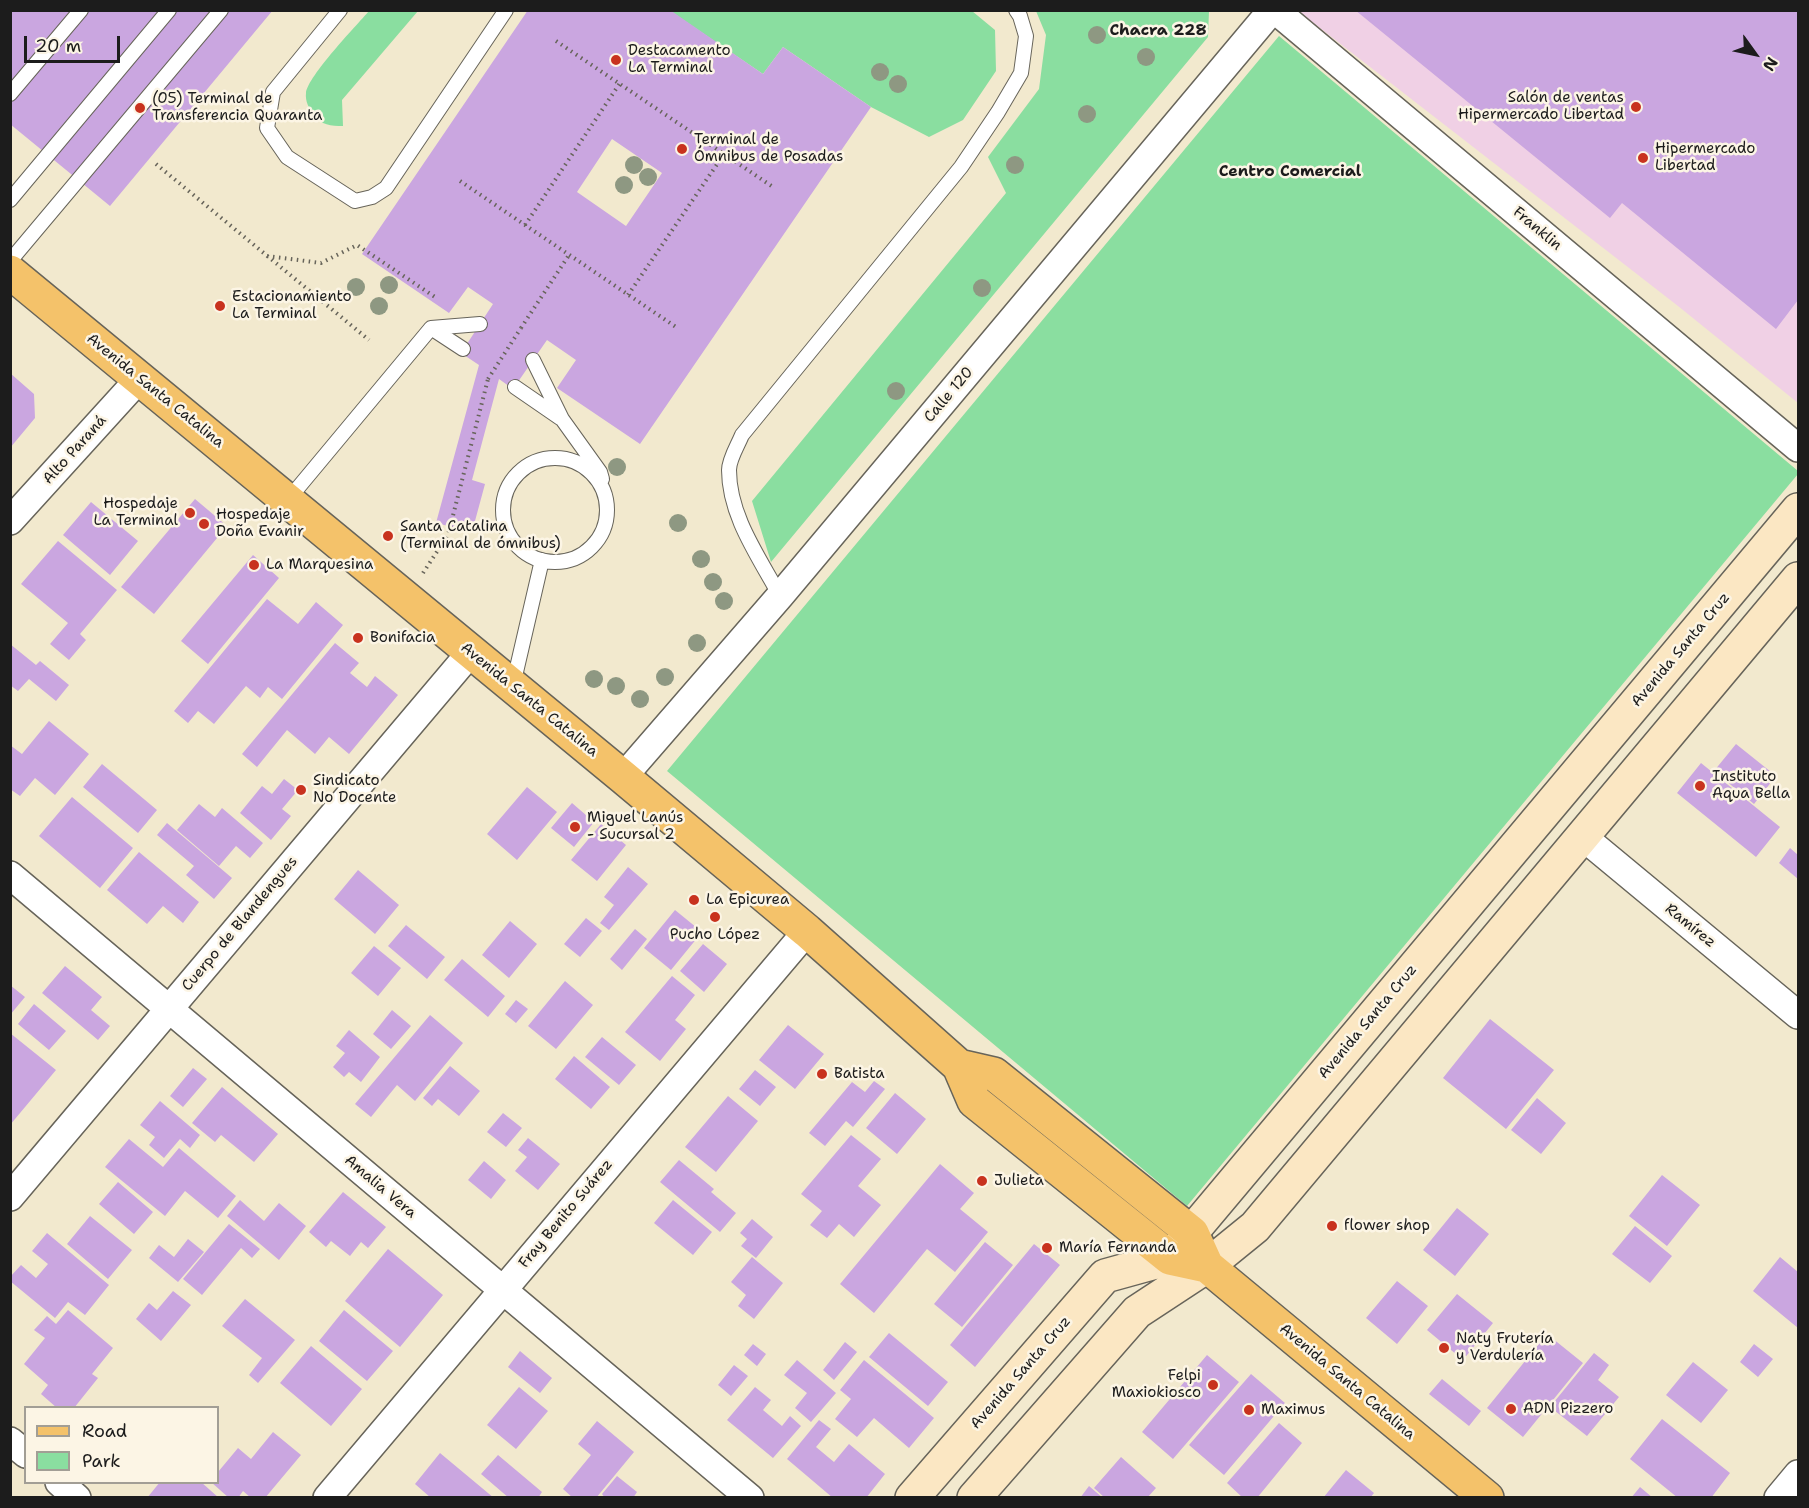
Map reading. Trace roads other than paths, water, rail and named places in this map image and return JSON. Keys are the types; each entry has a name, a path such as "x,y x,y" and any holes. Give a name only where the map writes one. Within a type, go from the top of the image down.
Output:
{"main road":[{"name":"Avenida Santa Catalina","path":"10,272 256,473 286,501 807,931 959,1066 974,1101 1170,1258 1207,1266"},
{"name":"Avenida Santa Cruz","path":"912,1497 1106,1276 1170,1258 1798,510"},
{"path":"974,1497 1137,1312 1207,1266 1255,1227 1798,579"},
{"name":"Avenida Santa Catalina","path":"959,1066 994,1074 1192,1233 1207,1266 1487,1497"}],"street":[{"name":"Calle 120","path":"623,777 780,596 1273,10"},
{"name":"Franklin","path":"1273,10 1798,448"},
{"name":"Alto Paraná","path":"10,521 139,379"},
{"name":"Cuerpo de Blandengues","path":"10,1197 471,652"},
{"name":"Ramírez","path":"1582,836 1798,1015"},
{"name":"Amalia Vera","path":"10,875 750,1497"},
{"name":"Fray Benito Suárez","path":"327,1497 807,931"},
{"path":"10,1441 24,1452"},
{"path":"1778,1497 1798,1474"},
{"path":"61,1484 77,1497"}],"lane":[{"path":"10,94 81,10"},
{"path":"10,200 169,10"},
{"path":"10,261 221,10"},
{"path":"340,10 273,92 267,128 287,157 355,201 372,196 386,188 506,10"},
{"path":"780,596 734,507 729,468 742,435 961,167 998,112 1021,73 1026,36 1016,10"},
{"path":"286,501 431,328 480,324"},
{"path":"431,328 463,350"},
{"path":"533,360 561,419 600,472 604,493 606,509 604,525 593,544 587,551 573,559 557,562 542,561 525,553 513,541 505,525 503,507 507,490 517,475 531,464 548,458 566,459 582,466 595,478 604,493"},
{"path":"515,387 561,419"},
{"path":"512,687 542,561"}],"place":[{"name":"Destacamento La Terminal","path":"616,60"},
{"name":"Salón de ventas Hipermercado Libertad","path":"1636,107"},
{"name":"(05) Terminal de Transferencia Quaranta","path":"140,108"},
{"name":"Terminal de Ómnibus de Posadas","path":"682,149"},
{"name":"Hipermercado Libertad","path":"1643,158"},
{"name":"Estacionamiento La Terminal","path":"220,306"},
{"name":"Hospedaje La Terminal","path":"190,513"},
{"name":"Hospedaje Doña Evanir","path":"204,524"},
{"name":"Santa Catalina (Terminal de ómnibus)","path":"388,536"},
{"name":"La Marquesina","path":"254,565"},
{"name":"Bonifacia","path":"358,638"},
{"name":"Instituto Aqua Bella","path":"1700,786"},
{"name":"Sindicato No Docente","path":"301,790"},
{"name":"Miguel Lanús - Sucursal 2","path":"575,827"},
{"name":"La Epicurea","path":"694,900"},
{"name":"Pucho López","path":"715,917"},
{"name":"Batista","path":"822,1074"},
{"name":"Julieta","path":"982,1181"},
{"name":"flower shop","path":"1332,1226"},
{"name":"María Fernanda","path":"1047,1248"},
{"name":"Naty Frutería y Verdulería","path":"1444,1348"},
{"name":"Felpi Maxiokiosco","path":"1213,1385"},
{"name":"ADN Pizzero","path":"1511,1409"},
{"name":"Maximus","path":"1249,1410"}],"district":[{"name":"Chacra 228","path":"1158,31"},
{"name":"Centro Comercial","path":"1290,172"}]}
